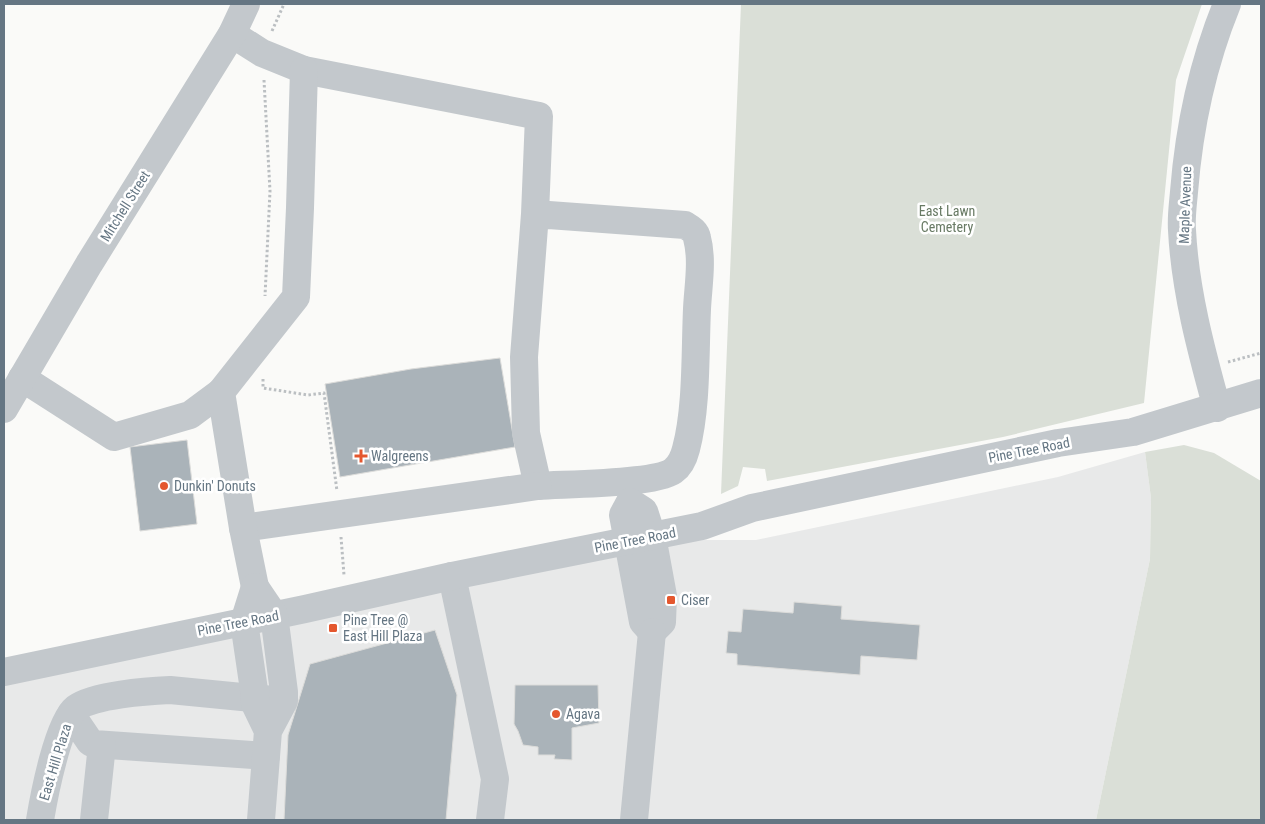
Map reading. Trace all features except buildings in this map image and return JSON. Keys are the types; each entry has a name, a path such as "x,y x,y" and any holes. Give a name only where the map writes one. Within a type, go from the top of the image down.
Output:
{"street":[{"name":"Mitchell Street","path":"4,408 94,256 232,34 246,4"},
{"name":"Maple Avenue","path":"1217,408 1186,278 1182,228 1186,162 1200,90 1214,36 1227,4"},
{"path":"232,34 262,53 304,70 539,116 535,214 524,357 526,433 538,486"},
{"path":"22,378 114,437 190,415 221,392 296,297 304,70"},
{"path":"243,528 538,486 627,492 674,471 686,451 692,411 699,263 697,235 685,225 535,214"},
{"path":"221,392 243,528 255,587 274,616 284,682 284,701 267,744 260,820"},
{"name":"Pine Tree Road","path":"4,672 274,616 452,576 702,526 752,508 1058,444 1133,432 1217,408 1261,393"},
{"path":"627,492 644,511 639,538 643,622 652,632 634,820"},
{"path":"452,576 495,779 490,820"},
{"path":"255,587 244,622 255,704 267,744"},
{"name":"East Hill Plaza","path":"40,820 55,754 71,714 77,708 96,700 154,691 194,691 284,701"},
{"path":"71,714 90,742 102,744 267,744"},
{"path":"94,820 102,744"}],"path":[{"path":"1206,368 1261,353"}],"shaded area":[{"path":"1145,452 1151,498 1150,559 1096,820 4,820 4,672 627,540 756,540 1058,477"}],"green space":[{"name":"East Lawn Cemetery","path":"741,4 1202,4 1176,80 1144,403 1003,437 767,481 765,469 743,467 738,486 721,494"},
{"path":"1184,445 1214,453 1261,481 1261,820 1096,820 1150,559 1151,498 1145,452"}],"place":[{"name":"Walgreens","path":"361,456"},
{"name":"Dunkin' Donuts","path":"164,486"},
{"name":"Ciser","path":"671,600"},
{"name":"Pine Tree @ East Hill Plaza","path":"333,628"},
{"name":"Agava","path":"556,714"}]}
